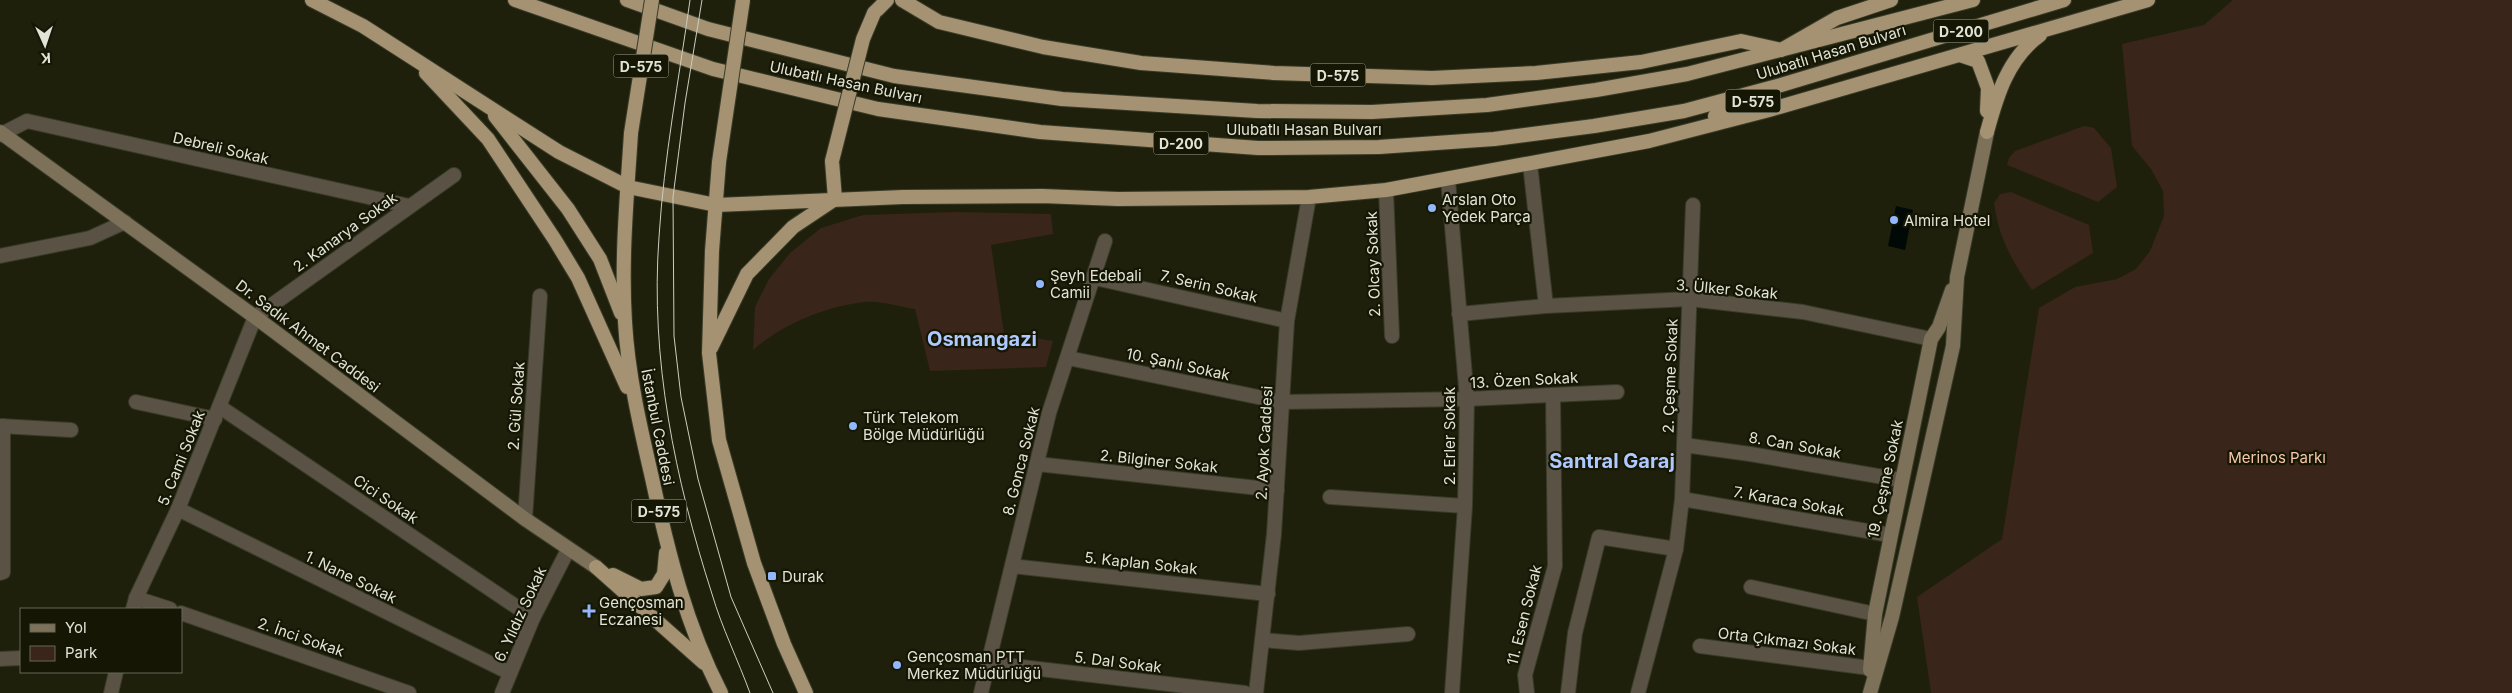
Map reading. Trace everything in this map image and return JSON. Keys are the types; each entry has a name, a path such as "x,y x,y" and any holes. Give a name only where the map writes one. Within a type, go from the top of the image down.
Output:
{"highway":[{"path":"312,0 363,26 559,152 628,187 716,205 835,199"},
{"name":"Ulubatlı Hasan Bulvarı","path":"514,0 713,69 878,109 1040,132 1258,148 1380,147 1494,139 1594,126 1684,111 2064,0"},
{"name":"Ulubatlı Hasan Bulvarı","path":"627,0 708,29 894,76 1062,99 1257,111 1372,112 1487,105 1596,90 1688,74 1973,0"},
{"name":"D-575","path":"628,187 631,133 652,0"},
{"path":"743,0 720,162 716,205 709,353 719,440 736,501 754,562 784,644 806,693"},
{"path":"835,199 832,161 863,39 874,13 887,0"},
{"name":"D-575","path":"902,0 939,22 1043,47 1142,63 1274,73 1432,78 1536,73 1642,62 1742,41 1781,50"},
{"path":"1781,50 1837,18 1892,0"},
{"path":"1649,141 1960,55 2148,0"},
{"path":"1987,132 1999,88 2013,64 2025,46 2048,28"},
{"path":"1960,55 1978,61 1988,88 1987,132"},
{"path":"411,56 488,139 555,240 578,278 636,407"},
{"name":"D-575","path":"835,199 1042,196 1118,199 1309,197 1386,190 1448,180 1649,141 1857,62"},
{"path":"490,109 568,210 600,259 625,322"},
{"name":"İstanbul Caddesi","path":"628,187 623,251 625,322 636,407 667,547 692,628 706,664 721,693"},
{"path":"709,353 747,274 793,227 835,199"},
{"path":"596,567 640,589 649,590 656,587 664,574 667,547"},
{"path":"596,567 706,664"}],"main road":[{"name":"19. Çeşme Sokak","path":"1869,693 1875,614 1930,339 1938,327 1957,277 1987,132"},
{"name":"Dr. Sadık Ahmet Caddesi","path":"1,134 255,317 568,550 596,567"},
{"name":"19. Çeşme Sokak","path":"1869,693 1892,617 1954,346 1957,277"}],"street":[{"name":"Debreli Sokak","path":"1,134 27,121 409,206"},
{"path":"1530,164 1546,306"},
{"name":"2. Kanarya Sokak","path":"255,317 409,206 454,176"},
{"name":"2. Erler Sokak","path":"1448,180 1468,399 1465,506 1452,693"},
{"name":"2. Olcay Sokak","path":"1386,190 1392,336"},
{"name":"2. Ayok Caddesi","path":"1256,693 1268,594 1277,490 1288,320 1309,197"},
{"name":"2. Çeşme Sokak","path":"1638,693 1676,549 1682,498 1693,205"},
{"path":"0,256 90,238 125,222"},
{"name":"8. Gonca Sokak","path":"981,693 1049,413 1106,241"},
{"name":"7. Serin Sokak","path":"1095,278 1288,320"},
{"name":"2. Gül Sokak","path":"525,518 540,296"},
{"name":"3. Ülker Sokak","path":"1459,314 1546,306 1689,299 1803,312 1930,339"},
{"name":"5. Cami Sokak","path":"134,604 178,509 255,317"},
{"name":"10. Şanlı Sokak","path":"1068,358 1282,402"},
{"name":"13. Özen Sokak","path":"1282,402 1468,399 1616,392"},
{"name":"11. Esen Sokak","path":"1527,693 1525,675 1555,566 1553,395"},
{"name":"Cici Sokak","path":"136,402 217,413 533,618"},
{"path":"0,573 3,572 2,426 71,430"},
{"name":"8. Can Sokak","path":"1684,445 1750,454 1901,480"},
{"name":"2. Bilginer Sokak","path":"1037,464 1277,490"},
{"path":"1330,497 1465,506"},
{"name":"7. Karaca Sokak","path":"1682,498 1890,535"},
{"name":"1. Nane Sokak","path":"178,509 510,673"},
{"path":"1568,693 1576,633 1599,538 1676,549"},
{"name":"6. Yıldız Sokak","path":"502,693 533,618 568,550"},
{"name":"5. Kaplan Sokak","path":"1012,566 1268,594"},
{"path":"1751,587 1875,614"},
{"path":"134,604 163,608"},
{"name":"2. İnci Sokak","path":"182,613 408,693"},
{"path":"1262,640 1299,643 1408,634"},
{"name":"Orta Çıkmazı Sokak","path":"1700,646 1870,668"},
{"path":"0,659 20,658"},
{"name":"5. Dal Sokak","path":"988,663 1245,693"},
{"path":"111,693 116,673"}],"green space":[{"name":"Merinos Parkı","path":"2233,0 2512,0 2512,693 1931,693 1917,597 2002,539 2039,308 2075,287 2117,279 2136,269 2150,251 2164,216 2163,191 2151,169 2132,146 2122,44 2204,25"},
{"path":"2084,126 2094,128 2111,148 2117,187 2098,202 2007,165 2009,158 2015,151"},
{"path":"2011,192 2089,225 2093,253 2032,290 2007,249 1996,216 1994,203 2000,194"},
{"path":"956,212 1051,214 1053,234 991,245 1004,333 1053,341 1046,367 930,371 915,309 877,302 850,304 820,312 791,324 753,350 755,307 769,279 790,253 821,228 863,215"}],"shaded area":[{"path":"1896,206 1913,210 1905,250 1888,246"}],"tram line":[{"path":"690,0 661,207 657,283 658,328 668,418 687,507 720,619 750,693"},
{"path":"702,0 685,103 673,197 674,336 681,397 698,479 731,597 773,693"}],"place":[{"name":"Arslan Oto Yedek Parça","path":"1432,208"},
{"name":"Almira Hotel","path":"1894,220"},
{"name":"Şeyh Edebali Camii","path":"1040,284"},
{"name":"Türk Telekom Bölge Müdürlüğü","path":"853,426"},
{"name":"Durak","path":"772,576"},
{"name":"Gençosman Eczanesi","path":"589,611"},
{"name":"Gençosman PTT Merkez Müdürlüğü","path":"897,665"}],"district":[{"name":"Osmangazi","path":"982,339"},
{"name":"Santral Garaj","path":"1612,461"}]}
